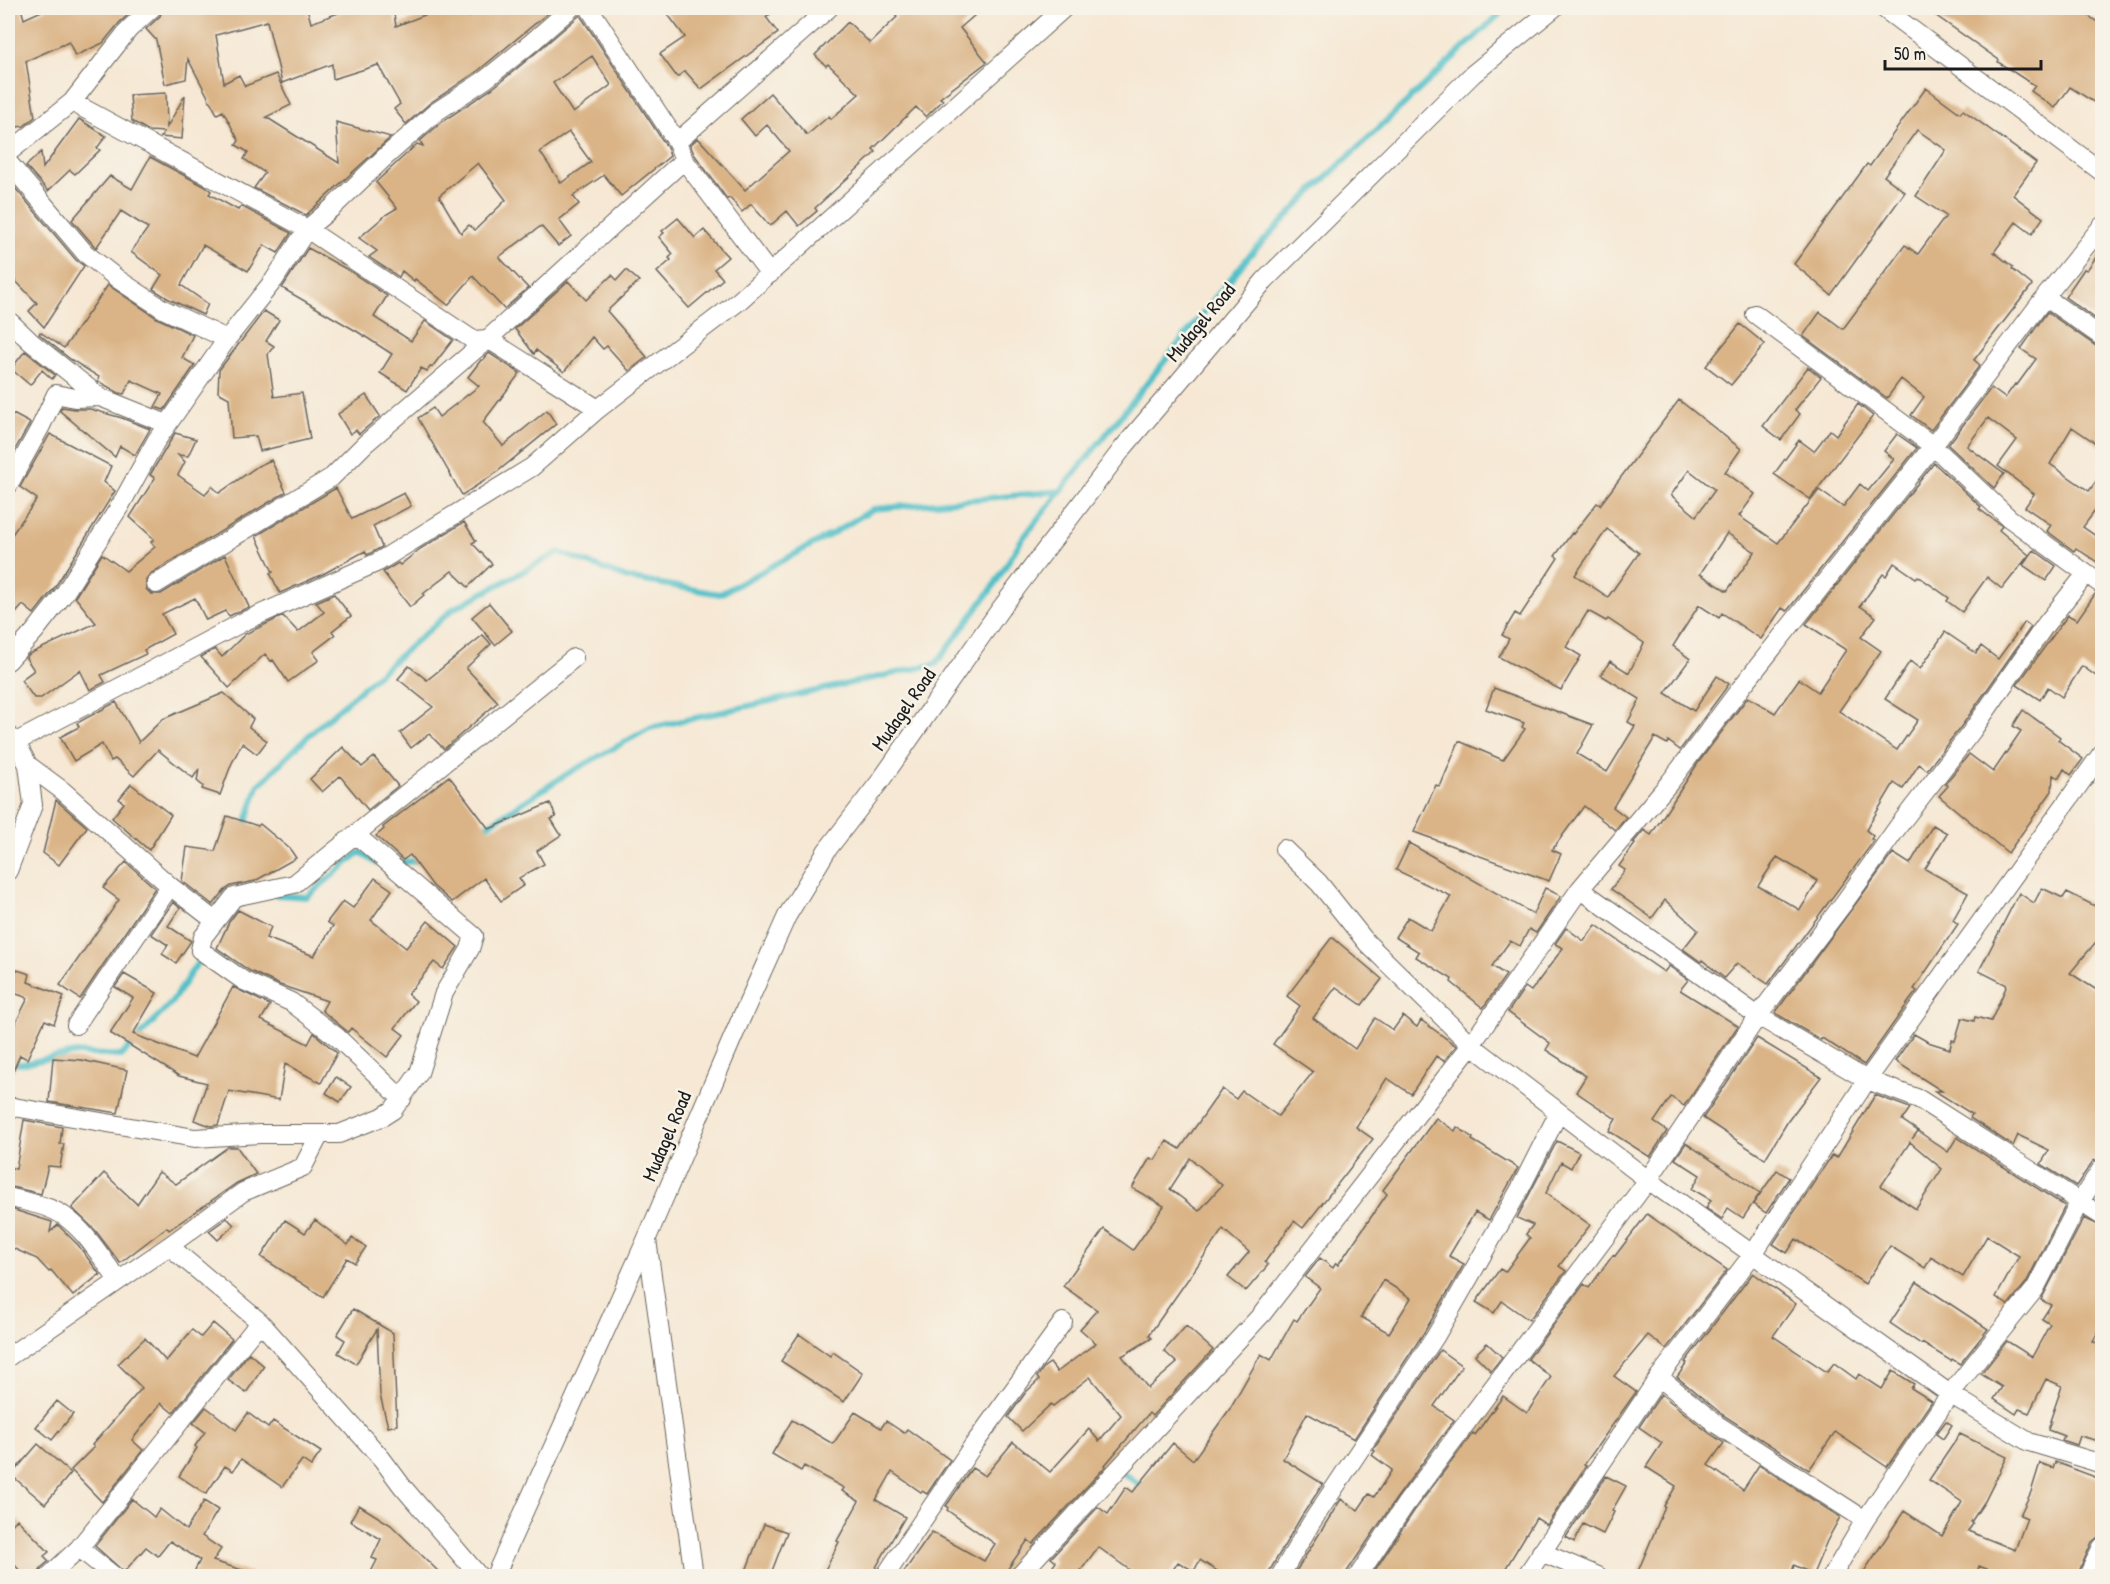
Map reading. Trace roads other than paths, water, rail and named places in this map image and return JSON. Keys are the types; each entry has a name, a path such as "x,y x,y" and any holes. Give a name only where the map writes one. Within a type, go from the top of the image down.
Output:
{"street":[{"path":"8,153 72,102 129,29 152,8"},
{"path":"8,661 35,631 63,594 120,506 167,424 227,339 274,280 307,229 436,112 486,79 571,8"},
{"path":"589,8 676,142 684,159 770,274"},
{"path":"676,142 829,8"},
{"path":"215,921 170,886 63,790 28,765 10,737 246,621 378,562 531,467 598,409 739,301 1064,8"},
{"name":"Mudagel Road","path":"495,1576 647,1238 787,916 827,850 881,780 999,611 1123,448 1266,280 1473,74 1554,8"},
{"path":"1883,8 2103,172"},
{"path":"72,102 307,229 474,340 488,339 598,409"},
{"path":"156,584 332,477 365,444 488,339 684,159"},
{"path":"8,162 86,253 119,280 163,309 227,339"},
{"path":"1018,1576 1262,1314 1471,1045 1580,889 1670,782 1740,689 1933,446 2045,297 2103,226"},
{"path":"2045,297 2103,336"},
{"path":"1755,314 1933,446 2009,518 2103,585"},
{"path":"8,320 30,342 100,397 167,424"},
{"path":"8,486 56,394 75,398 100,397"},
{"path":"1358,1576 1405,1505 1648,1180 1758,1016 1972,731 2046,624 2086,574"},
{"path":"402,1099 337,1037 291,1002 244,981 200,950 203,937 234,897 294,884 574,658"},
{"path":"1526,1576 1659,1377 1753,1254 1867,1080 2103,753"},
{"path":"8,871 33,805 28,765"},
{"path":"8,1106 195,1138 260,1134 339,1134 382,1117 393,1110 419,1073 444,993 470,950 474,936 356,835"},
{"path":"1284,849 1318,883 1367,943 1471,1045 1648,1180 1950,1394 2029,1442 2103,1464"},
{"path":"76,1025 170,886"},
{"path":"1580,889 1758,1016 1867,1080 1919,1099 2079,1203 2103,1216"},
{"path":"1280,1576 1311,1523 1436,1337 1519,1191 1559,1112"},
{"path":"8,1357 243,1192 303,1167 320,1134"},
{"path":"1832,1576 1864,1520 1950,1394 2035,1289 2079,1203 2103,1168"},
{"path":"8,1197 43,1206 64,1216 88,1239 118,1280"},
{"path":"647,1238 694,1576"},
{"path":"169,1246 260,1322 382,1459 402,1486 479,1576"},
{"path":"49,1576 79,1548 260,1322"},
{"path":"885,1576 972,1447 1063,1322"},
{"path":"1659,1377 1716,1424 1864,1520"},
{"path":"2088,1576 2103,1547"},
{"path":"79,1548 114,1576"},
{"path":"1541,1552 1598,1576"}],"waterway":[{"path":"482,829 567,774 650,728 936,664 993,587 1022,539 1249,256 1309,194 1506,8"},
{"path":"244,830 258,786 311,733 453,609 559,552 627,578 720,594 830,535 873,509 1060,491"},
{"path":"277,895 307,897 360,852 376,863"},
{"path":"394,864 420,860"},
{"path":"8,1063 21,1064 76,1053 121,1056 171,1003 202,956"},
{"path":"1120,1471 1146,1489"}]}
